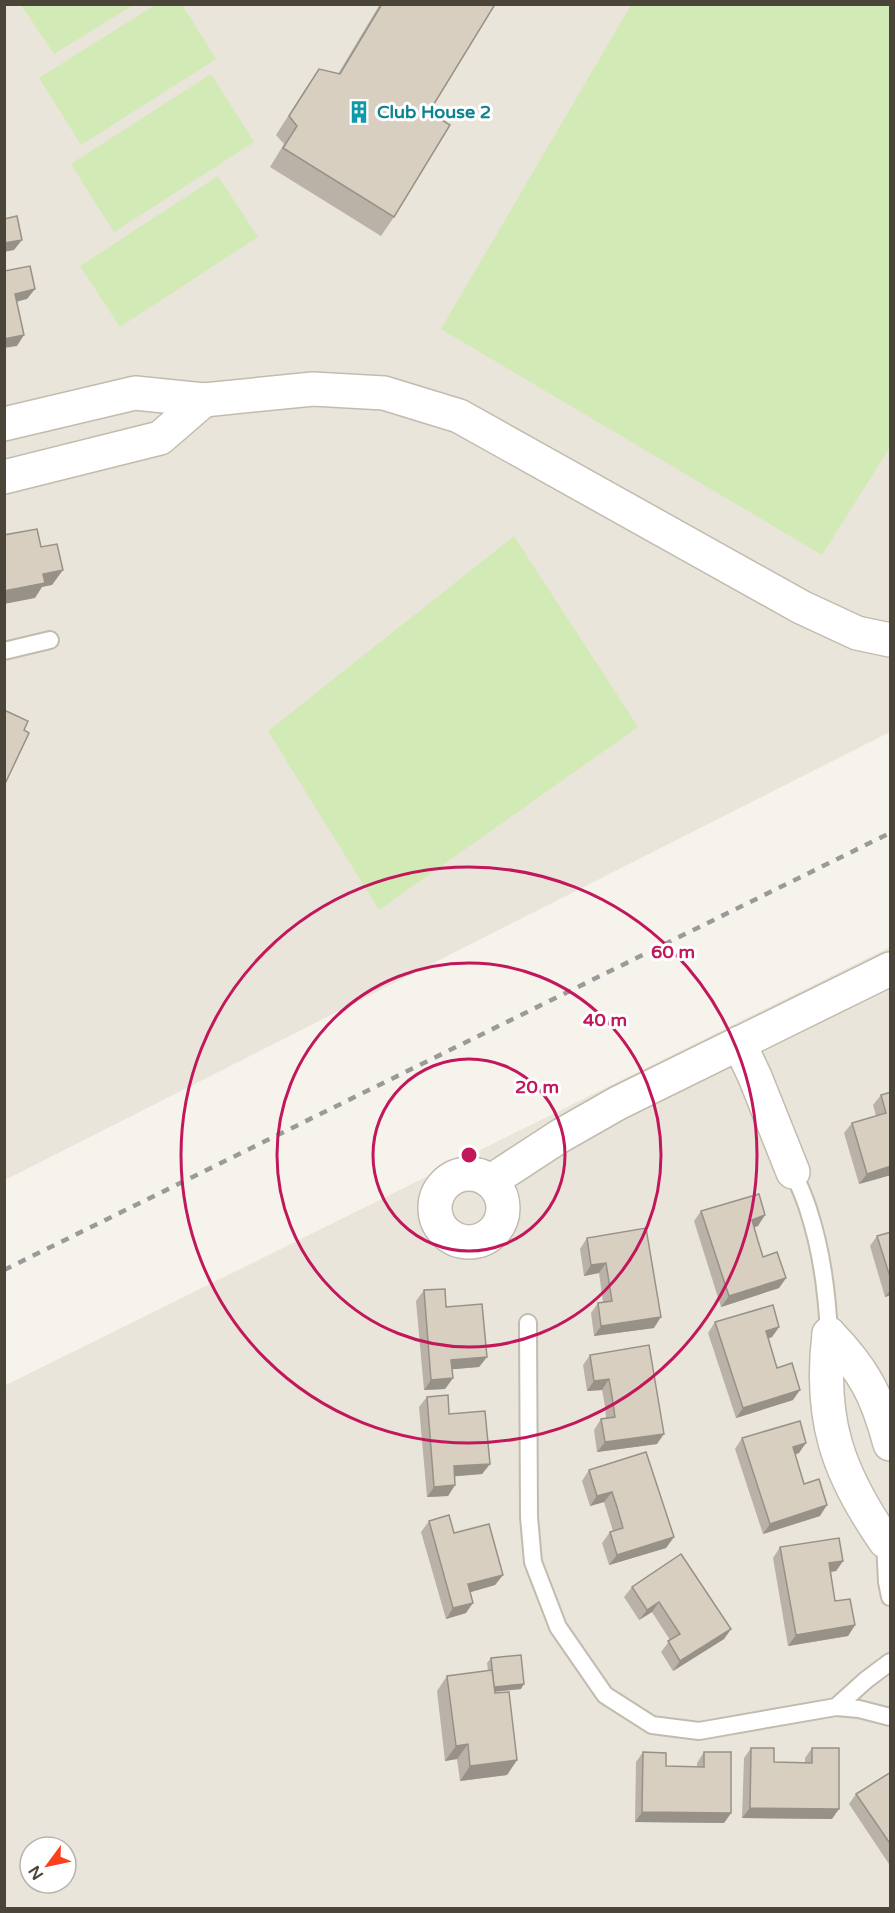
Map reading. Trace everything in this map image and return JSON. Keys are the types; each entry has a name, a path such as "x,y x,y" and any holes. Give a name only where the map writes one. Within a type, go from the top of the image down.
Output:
{"street":[{"path":"4,424 135,393 204,400 313,389 384,393 459,416 801,607 857,633 891,640"},
{"path":"4,477 160,438 204,400"},
{"path":"491,1182 560,1136 618,1103 891,969"},
{"path":"739,1043 793,1172"},
{"path":"829,1334 851,1357 869,1384 882,1414 891,1444"},
{"path":"829,1334 825,1383 827,1408 838,1456 851,1487 888,1529"}],"lane":[{"path":"4,651 50,640"},
{"path":"793,1172 809,1211 820,1251 827,1292 829,1334"},
{"path":"528,1323 529,1517 533,1562 558,1628 605,1695 652,1725 699,1731 836,1707 859,1709 891,1717"},
{"path":"888,1529 887,1582 891,1597"},
{"path":"836,1707 866,1680 891,1662"}],"shaded area":[{"path":"5,5 890,5 890,732 5,1180"},
{"path":"890,947 890,1908 5,1908 4,1386"}],"green space":[{"path":"21,5 133,5 54,54"},
{"path":"155,5 182,5 216,59 81,145 39,78"},
{"path":"631,5 890,5 890,447 822,555 441,329"},
{"path":"211,74 254,142 114,232 71,164"},
{"path":"218,176 258,237 120,327 80,266"},
{"path":"514,536 638,727 379,910 268,731"}],"building":[{"name":"Club House 2","path":"382,4 491,4 494,6 429,112 450,125 394,217 283,148 297,126 289,116 319,69 340,74"},
{"path":"17,216 22,240 4,243 4,219"},
{"path":"30,266 35,289 15,294 24,335 4,339 4,271"},
{"path":"37,529 41,547 57,544 63,570 43,574 45,583 4,591 4,535"},
{"path":"4,710 28,721 24,730 29,733 4,786"},
{"path":"891,1092 891,1166 867,1174 852,1123 886,1113 881,1095"},
{"path":"759,1194 765,1215 752,1220 763,1257 777,1252 786,1278 729,1296 701,1211"},
{"path":"646,1228 661,1317 601,1326 598,1303 612,1301 606,1263 591,1265 587,1238"},
{"path":"891,1232 891,1280 877,1236"},
{"path":"445,1289 446,1307 482,1304 487,1357 451,1360 453,1378 431,1380 424,1290"},
{"path":"773,1305 779,1327 766,1331 777,1368 792,1363 800,1390 743,1408 715,1322"},
{"path":"649,1345 664,1434 605,1442 601,1419 615,1417 612,1396 609,1379 594,1381 590,1355"},
{"path":"448,1395 449,1414 485,1411 490,1464 454,1466 455,1485 434,1487 427,1397"},
{"path":"800,1421 806,1443 793,1447 804,1484 819,1479 827,1505 770,1524 742,1438"},
{"path":"646,1452 674,1537 617,1555 610,1532 623,1528 617,1507 612,1492 597,1496 589,1470"},
{"path":"449,1515 454,1533 489,1524 503,1575 468,1584 473,1603 453,1608 429,1521"},
{"path":"839,1538 843,1561 829,1563 835,1601 850,1599 855,1625 796,1635 780,1547"},
{"path":"681,1554 731,1629 680,1661 668,1641 680,1634 659,1602 647,1610 632,1587"},
{"path":"521,1655 524,1684 494,1687 491,1658"},
{"path":"492,1670 495,1693 509,1692 517,1760 470,1766 468,1744 456,1746 447,1676"},
{"path":"751,1748 774,1748 774,1762 812,1763 812,1748 839,1748 839,1809 750,1808"},
{"path":"643,1752 666,1753 666,1766 704,1767 704,1752 731,1752 731,1813 642,1812"},
{"path":"891,1772 891,1845 856,1794"}],"railway":[{"path":"4,1270 890,833"}],"place":[{"name":"Club House 2","path":"359,112"}]}
